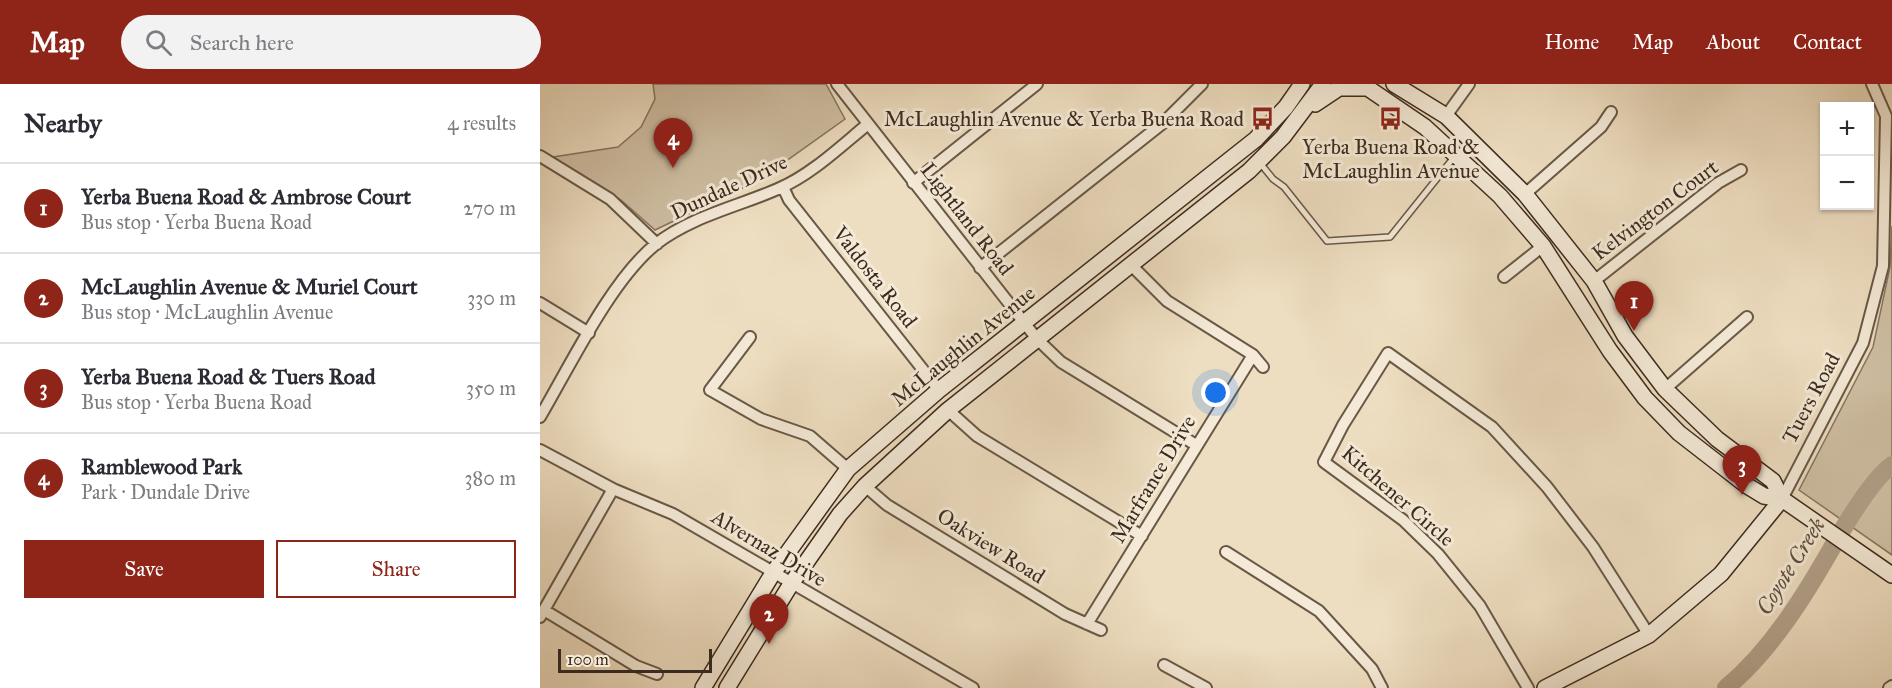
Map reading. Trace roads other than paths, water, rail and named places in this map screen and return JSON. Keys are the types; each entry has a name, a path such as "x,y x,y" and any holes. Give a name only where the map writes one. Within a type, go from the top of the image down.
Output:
{"main road":[{"path":"1286,107 1295,84"},
{"name":"McLaughlin Avenue","path":"703,688 773,573 848,469 939,390 1256,140 1286,107 1302,84"},
{"name":"McLaughlin Avenue","path":"727,688 791,584 840,514 865,486 948,410 1259,162 1301,115 1323,84"},
{"path":"1394,84 1446,116 1525,194 1594,281 1625,336 1665,389 1717,439 1773,481 1782,499"},
{"path":"1301,115 1339,88 1365,86 1407,114 1456,154 1500,196 1543,246 1610,351 1645,398 1679,434 1716,465 1764,496 1782,499 1892,575"},
{"name":"Tuers Road","path":"1545,688 1649,635 1721,574 1782,499"}],"street":[{"name":"Lightland Road","path":"837,84 1037,339 1061,362 1196,445"},
{"path":"914,183 1037,84"},
{"path":"980,268 1163,123 1202,84"},
{"path":"1446,116 1469,84"},
{"name":"Tuers Road","path":"1782,499 1863,343 1883,266 1886,116 1872,84"},
{"path":"1525,194 1600,127 1611,112"},
{"name":"Dundale Drive","path":"540,417 589,333 629,271 657,244 691,223 783,187 819,163 868,124"},
{"path":"540,156 610,199 657,244"},
{"name":"Kelvington Court","path":"1594,281 1718,183 1741,170"},
{"name":"Valdosta Road","path":"783,187 789,200 939,390"},
{"path":"1504,277 1543,246"},
{"path":"1130,264 1167,301 1253,355 1263,367"},
{"path":"540,303 589,333"},
{"path":"1665,389 1747,317"},
{"path":"750,336 710,390 761,419 810,436 848,469"},
{"name":"Kitchener Circle","path":"1528,688 1480,606 1438,554 1402,520 1324,462 1343,425 1388,353 1500,436 1547,487 1586,538 1649,635"},
{"name":"Marfrance Drive","path":"1087,624 1253,355"},
{"path":"948,410 977,436 1142,536"},
{"name":"Alvernaz Drive","path":"540,450 614,489 673,514 973,688"},
{"name":"Oakview Road","path":"865,486 887,505 1065,614 1101,630"},
{"path":"614,489 542,614 636,666 657,674"},
{"path":"1226,552 1319,611 1372,669 1382,688"},
{"path":"1164,665 1206,688"}],"lane":[{"path":"1259,162 1273,179 1284,187 1327,241 1390,237 1456,154"}],"waterway":[{"name":"Coyote Creek","path":"1726,688 1758,657 1786,622 1844,526 1876,481 1892,465"}],"place":[{"name":"McLaughlin Avenue & Yerba Buena Road","path":"1262,119"},
{"name":"Yerba Buena Road & McLaughlin Avenue","path":"1391,119"},
{"name":"Ramblewood Park","path":"673,168"},
{"name":"Yerba Buena Road & Ambrose Court","path":"1634,331"},
{"name":"Yerba Buena Road & Tuers Road","path":"1742,495"},
{"name":"McLaughlin Avenue & Muriel Court","path":"769,644"}]}
